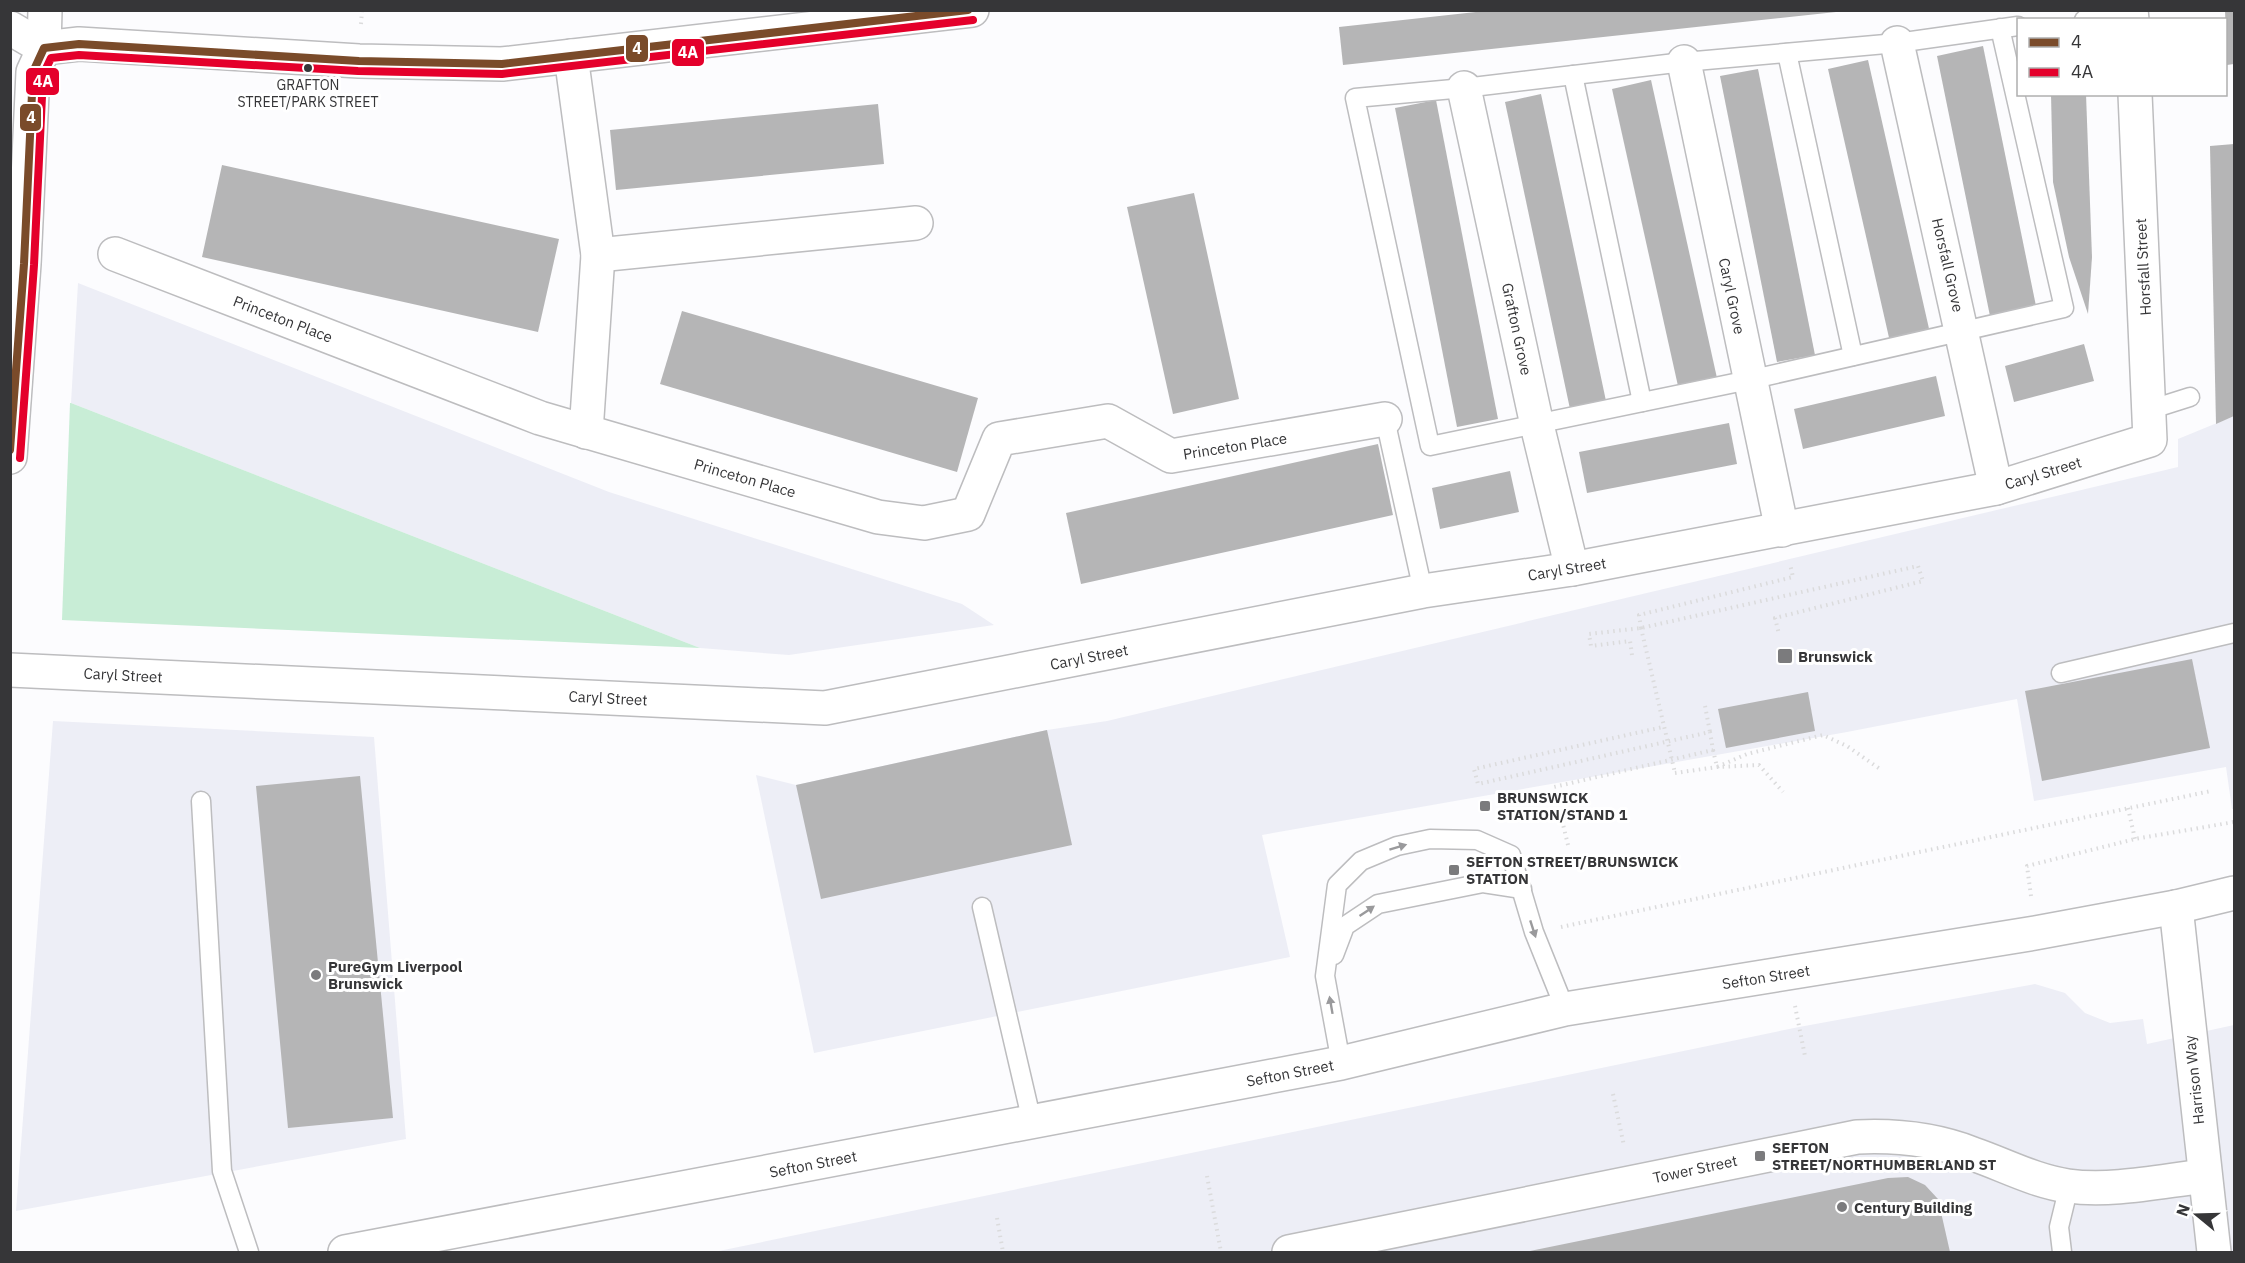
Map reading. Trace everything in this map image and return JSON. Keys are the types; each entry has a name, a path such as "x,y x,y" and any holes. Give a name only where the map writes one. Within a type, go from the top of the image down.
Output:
{"street":[{"path":"11,440 24,264 33,72 44,48 45,10"},
{"path":"10,28 44,48 79,44 359,61 490,64 972,10"},
{"name":"Horsfall Grove","path":"1897,43 1963,331 1996,488"},
{"path":"571,56 598,255 586,432"},
{"name":"Caryl Grove","path":"1684,62 1782,530"},
{"name":"Grafton Grove","path":"1464,88 1572,569"},
{"name":"Horsfall Street","path":"2135,96 2150,425"},
{"path":"598,255 916,223"},
{"name":"Princeton Place","path":"115,254 540,418 878,517 924,523 968,514 999,439 1108,421 1171,456 1385,419"},
{"name":"Caryl Street","path":"10,670 825,708 1423,591 1572,569 1996,488 2150,425"},
{"name":"Sefton Street","path":"345,1252 1341,1063 1565,1009 2176,907 2235,892"},
{"name":"Harrison Way","path":"2176,907 2214,1252"},
{"name":"Tower Street","path":"1289,1252 1857,1137 1889,1135 1930,1141 1972,1153 2031,1177 2069,1186 2106,1187 2205,1176"}],"lane":[{"path":"2103,18 2132,15"},
{"path":"2000,28 2064,308 1749,380 1430,446 1355,98 1464,88 1684,62 1897,43 2000,28 2017,26"},
{"path":"1787,53 1853,356"},
{"path":"1573,75 1642,402"},
{"path":"2150,425 2190,397"},
{"name":"Princeton Place","path":"1385,419 1423,591"},
{"path":"2061,673 2235,633"},
{"path":"201,801 222,1171 249,1252"},
{"path":"1341,1063 1325,976 1337,885 1361,861 1397,846 1430,839 1477,840 1511,855 1534,932 1565,1009"},
{"path":"1325,976 1345,926 1378,904 1484,884 1522,890"},
{"path":"982,907 1032,1122"},
{"path":"2062,1252 2059,1227 2069,1186"}],"path":[{"path":"1782,530 1793,578 1639,615 1675,773 1717,766 1759,765 1783,792"},
{"path":"1632,655 1630,641 1591,646 1590,634 1641,628 1918,566 1923,581 1775,618 1779,634"},
{"path":"1705,706 1717,766"},
{"path":"1663,727 1474,769 1478,784 1710,732"},
{"path":"1717,766 1747,754 1823,735 1847,746 1880,769"},
{"path":"1568,844 1554,787 1713,750"},
{"path":"1534,932 2211,791"},
{"path":"2128,808 2135,839"},
{"path":"2027,866 2135,839 2235,822"},
{"path":"1789,973 1805,1056"},
{"path":"1613,1094 1621,1132"},
{"path":"1206,1176 1221,1252"},
{"path":"997,1218 1003,1252"}],"shaded area":[{"path":"78,283 609,492 962,604 994,625 789,655 700,648 71,403"},
{"path":"2234,416 2234,809 2232,809 2226,767 2034,801 2017,699 1847,732 1262,835 1290,957 814,1053 756,775 796,785 1047,730 1107,721 2178,467 2178,439"},
{"path":"53,721 374,737 406,1139 16,1211"},
{"path":"2035,984 2065,993 2085,1013 2110,1023 2143,1019 2147,1044 2234,1025 2234,1252 714,1252 1799,1027"}],"green space":[{"path":"71,403 700,648 62,620"}],"building":[{"path":"1494,10 1836,10 1836,12 1343,65 1339,27"},
{"path":"2225,10 2234,10 2234,64 2227,65 2227,18"},
{"path":"1983,46 2036,306 1990,316 1937,56"},
{"path":"1868,60 1930,333 1890,342 1828,69"},
{"path":"1758,69 1815,355 1777,362 1720,76"},
{"path":"1651,80 1717,378 1678,386 1612,89"},
{"path":"1541,94 1606,401 1570,409 1505,102"},
{"path":"2051,96 2086,96 2092,257 2088,314 2069,257 2053,182"},
{"path":"1436,100 1498,419 1457,427 1395,108"},
{"path":"878,104 884,164 616,190 610,130"},
{"path":"2234,144 2234,416 2216,424 2210,146"},
{"path":"222,165 559,239 538,332 202,257"},
{"path":"1194,193 1239,399 1173,414 1127,207"},
{"path":"682,311 978,398 957,472 660,384"},
{"path":"2084,344 2094,381 2014,402 2005,366"},
{"path":"1936,376 1945,416 1803,449 1794,409"},
{"path":"1729,423 1737,464 1587,493 1579,452"},
{"path":"1378,444 1393,515 1081,584 1066,513"},
{"path":"1510,471 1519,512 1440,529 1432,488"},
{"path":"2192,659 2210,748 2042,781 2025,691"},
{"path":"1808,692 1815,731 1726,748 1718,709"},
{"path":"1047,730 1072,845 821,899 796,785"},
{"path":"360,776 393,1118 288,1128 256,786"},
{"name":"Century Building","path":"1908,1177 1925,1185 1938,1199 1950,1252 1525,1252 1888,1178"}],"transit line":[{"name":"4","path":"10,450 24,264 33,72 44,48 79,44 359,61 502,64 968,10"},
{"name":"4A","path":"20,458 34,265 43,75 51,58 79,55 358,71 502,74 973,20"}],"place":[{"name":"GRAFTON STREET/PARK STREET","path":"308,68"},
{"name":"Brunswick","path":"1785,656"},
{"name":"BRUNSWICK STATION/STAND 1","path":"1485,806"},
{"name":"SEFTON STREET/BRUNSWICK STATION","path":"1454,870"},
{"name":"PureGym Liverpool Brunswick","path":"316,975"},
{"name":"SEFTON STREET/NORTHUMBERLAND ST","path":"1760,1156"},
{"name":"Century Building","path":"1842,1207"}]}
